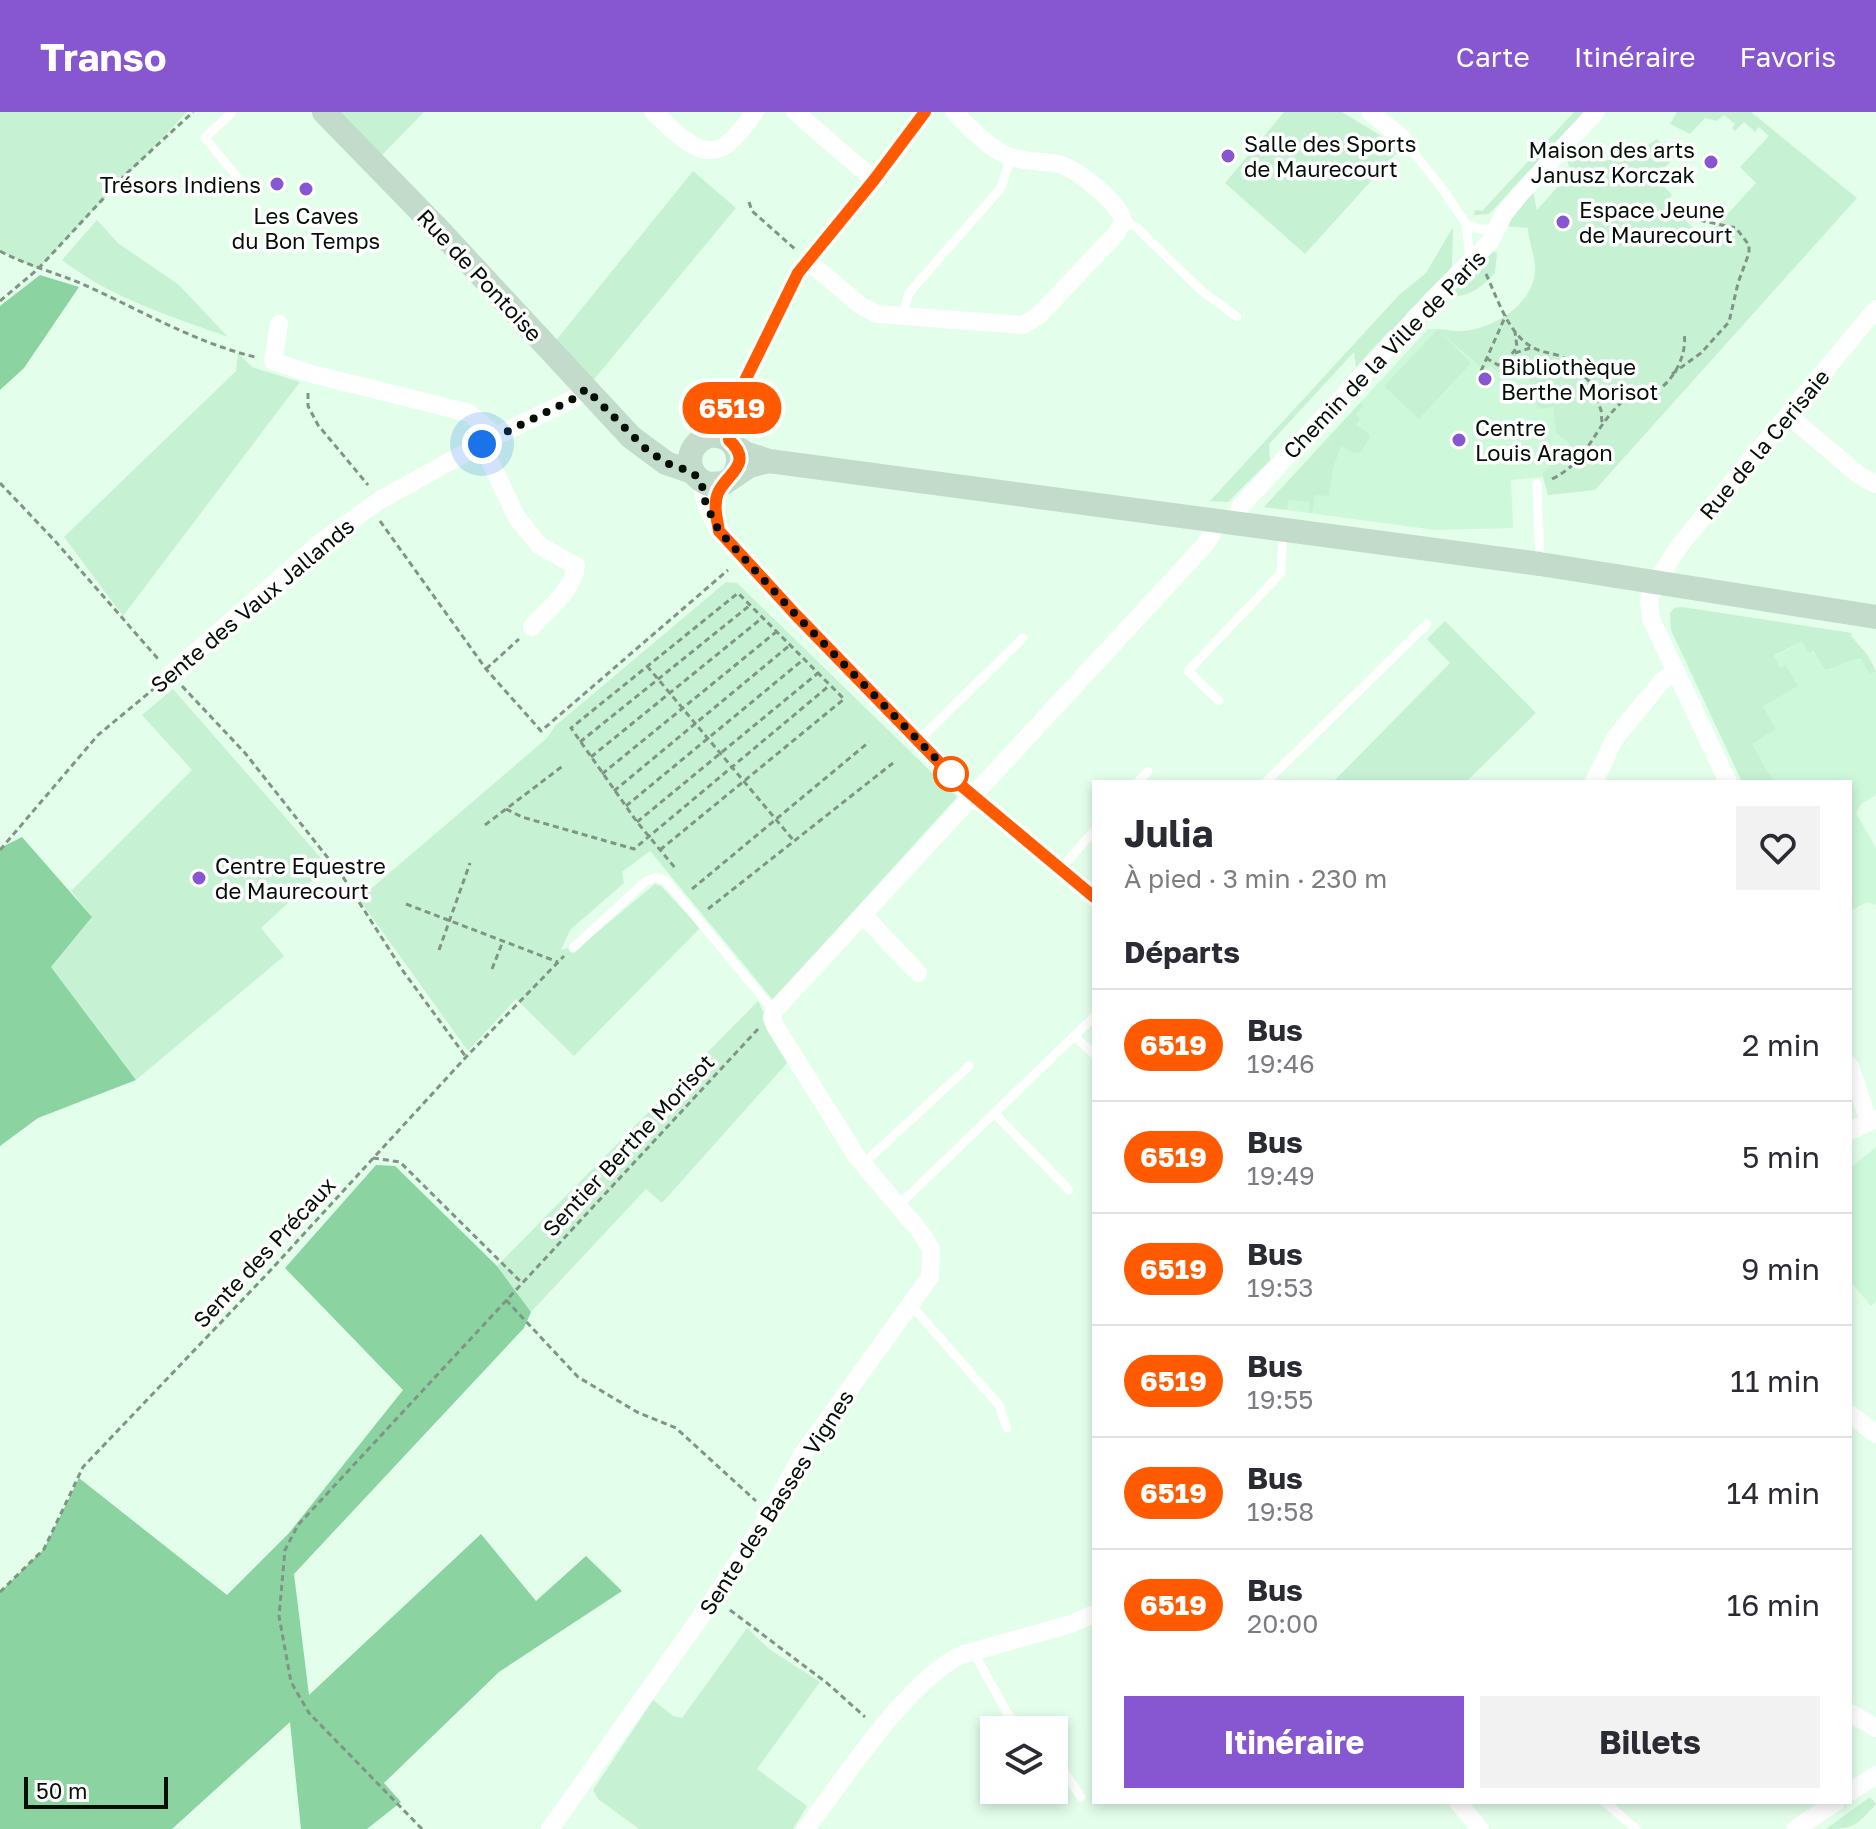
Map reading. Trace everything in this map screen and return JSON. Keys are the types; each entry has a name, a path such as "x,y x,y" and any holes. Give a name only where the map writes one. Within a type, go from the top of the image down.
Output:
{"main road":[{"name":"Rue de Pontoise","path":"324,112 635,440 666,463 713,478"},
{"path":"635,440 674,449 717,441 769,461 1221,526 1283,529 1540,564 1876,617"},
{"path":"713,478 690,453 717,441"},
{"path":"713,478 739,461 717,441"},
{"path":"713,478 769,461"}],"street":[{"path":"653,112 690,143 709,151 716,151 730,143 755,112"},
{"path":"795,112 874,180"},
{"path":"717,441 798,273 925,112"},
{"path":"808,261 868,311 902,317 1017,325 1030,322 1117,233 1123,220 1118,208 1072,169 1061,164 1011,157 988,142 954,112"},
{"path":"1370,112 1409,147"},
{"name":"Chemin de la Ville de Paris","path":"973,796 1221,526 1490,242 1504,214 1520,194 1596,112"},
{"name":"Rue de la Cerisaie","path":"1656,582 1680,545 1876,309"},
{"path":"279,324 273,361 312,374 469,413 489,440 517,518 540,546 576,566 574,577 565,591 532,627"},
{"name":"Sente des Vaux Jallands","path":"171,674 321,542 375,503 489,440 573,399 586,389"},
{"path":"1788,415 1860,476 1876,484"},
{"path":"713,478 706,505 719,531 973,796 1092,895"},
{"path":"1656,582 1649,599 1651,619 1727,780"},
{"path":"1595,780 1615,738 1656,687 1676,671"},
{"path":"774,1011 973,796"},
{"path":"864,916 918,973"},
{"name":"Sente des Basses Vignes","path":"550,1829 714,1598 770,1514 802,1455 930,1277 931,1249 899,1205 863,1164 775,1026 772,1018 774,1011"},
{"path":"1852,1071 1872,1120 1852,1130"},
{"path":"1852,1416 1876,1434"},
{"path":"806,1829 881,1731 929,1675 945,1663 973,1651 1071,1624 1092,1615"},
{"path":"1852,1714 1876,1728"},
{"path":"1852,1791 1876,1775"},
{"path":"1460,1804 1480,1829"},
{"path":"1795,1829 1833,1804"}],"lane":[{"path":"232,112 205,138 238,178"},
{"path":"1409,147 1466,224 1468,257 1474,258"},
{"path":"902,317 909,293 1001,188 1011,157"},
{"path":"1123,220 1136,227 1202,291 1237,317"},
{"path":"1466,224 1480,229 1497,229"},
{"path":"1537,484 1540,564"},
{"path":"1219,701 1188,671 1281,573 1283,529"},
{"path":"1268,780 1427,624"},
{"path":"918,741 1023,638"},
{"path":"1140,780 1148,771"},
{"path":"1060,869 1092,833"},
{"name":"Sente des Basses Vignes","path":"573,948 645,882 656,877 666,881 774,1011"},
{"path":"899,1205 1092,1019"},
{"path":"1074,1036 1092,1052"},
{"path":"863,1164 969,1066"},
{"path":"994,1113 1069,1190"},
{"path":"911,1305 999,1405 1007,1428"},
{"path":"973,1651 1009,1716"},
{"path":"1068,1777 1081,1797"},
{"path":"1607,1804 1636,1829"}],"path":[{"path":"0,301 38,269 127,173 193,112"},
{"path":"749,202 752,211 808,261"},
{"path":"1592,387 1615,397 1652,393 1701,353 1729,322 1749,245 1736,228 1703,221 1688,211"},
{"path":"0,251 38,269 79,282 149,316 238,353 273,361"},
{"path":"1474,258 1506,315 1526,343 1566,360 1592,387 1601,410 1601,427"},
{"path":"1477,380 1506,315"},
{"path":"1486,358 1498,365 1506,362 1517,347 1514,328"},
{"path":"1672,374 1685,345 1684,333"},
{"path":"1512,355 1522,349 1535,349"},
{"path":"1506,362 1511,370"},
{"path":"312,374 308,406 318,425 375,503 486,669 541,731 744,558"},
{"path":"1537,484 1558,476 1579,461 1601,427 1628,398"},
{"path":"0,483 245,753 343,877 403,971 466,1057"},
{"path":"660,850 844,699 738,593 571,728 614,791 637,822 676,870"},
{"path":"580,742 750,605"},
{"path":"591,757 763,617"},
{"path":"486,669 532,627"},
{"path":"602,774 777,632"},
{"path":"614,791 790,645"},
{"path":"626,806 804,659"},
{"path":"647,666 794,842"},
{"path":"637,822 818,673"},
{"name":"Sente des Vaux Jallands","path":"0,850 98,735 171,674"},
{"path":"506,809 522,817 634,849 830,685"},
{"path":"684,880 692,889 869,742"},
{"path":"700,900 709,910 893,763"},
{"path":"485,825 564,765"},
{"path":"439,950 470,863"},
{"path":"406,904 558,962"},
{"path":"492,969 503,941"},
{"name":"Sente des Précaux","path":"0,1592 44,1549 83,1467 466,1057 573,948"},
{"name":"Sentier Berthe Morisot","path":"422,1829 309,1713 291,1682 279,1616 285,1550 298,1525 774,1011"},
{"path":"373,1158 400,1162 522,1283"},
{"path":"506,1300 578,1377 637,1412 676,1428 770,1514"},
{"path":"714,1598 827,1683 881,1731"}],"shaded area":[{"path":"0,112 187,112 38,269 0,251"},
{"path":"340,112 424,112 381,156"},
{"path":"1284,112 1342,112 1401,148 1305,254 1225,183"},
{"path":"1574,112 1585,112 1489,214 1474,215 1475,210 1482,211"},
{"path":"1677,112 1751,112 1857,198 1595,490 1548,495 1542,474 1569,443 1556,433 1553,407 1537,409 1539,394 1529,382 1528,366 1523,365 1500,375 1490,366 1485,371 1441,333 1471,363 1419,419 1384,386 1436,329 1458,331 1485,326 1509,313 1527,295 1535,271 1528,228 1503,226 1532,187 1537,210 1570,173 1566,152 1581,138 1581,155 1600,161 1620,158 1657,139 1675,157 1655,177 1672,195 1666,202 1705,239 1756,183 1740,167 1769,136 1759,127 1755,132 1744,122 1735,131 1732,128 1735,124 1724,115 1717,121 1705,118 1690,134 1670,124"},
{"path":"693,171 736,208 586,389 549,349"},
{"path":"97,220 118,243 179,285 228,337 121,296 62,260"},
{"path":"1453,227 1452,266 1407,313 1398,330 1390,330 1356,367 1354,352 1269,444 1270,460 1228,502 1210,501 1399,295 1426,273"},
{"path":"1493,251 1497,253 1495,273 1491,277 1466,295 1454,296 1450,293"},
{"path":"1428,329 1436,329 1473,361 1489,366 1500,375 1523,365 1529,366 1529,382 1553,407 1556,433 1570,443 1542,477 1511,480 1513,528 1436,530 1264,507"},
{"path":"238,353 252,367 300,382 123,616 64,537 236,371"},
{"path":"1360,403 1364,405 1356,414 1360,419 1356,425 1370,437 1361,452 1354,453 1341,446 1333,468 1329,496 1315,495 1312,513 1309,513 1310,502 1288,500 1287,510 1264,507"},
{"path":"726,582 737,583 957,797 773,1000 650,851 622,872 624,883 570,930 561,950 585,942 655,884 661,886 700,928 574,1056 516,999 468,1051 359,899 547,738 555,726"},
{"path":"1674,608 1852,633 1851,636 1876,671 1870,674 1861,659 1825,669 1802,641 1774,656 1780,668 1786,665 1798,686 1763,706 1776,729 1752,744 1773,780 1741,780 1671,630 1670,613"},
{"path":"1445,621 1536,713 1468,780 1335,780 1450,663 1427,639"},
{"path":"1802,641 1830,670 1850,659 1861,659 1876,671 1876,795 1861,804 1856,813 1876,848 1876,905 1867,902 1852,910 1852,780 1773,780 1752,744 1776,729 1763,706 1785,665 1780,669 1774,657"},
{"name":"Centre Equestre de Maurecourt","path":"173,689 328,866 261,928 284,956 136,1080 51,967 92,917 71,891 192,770 142,715"},
{"path":"758,1001 788,1062 662,1203 646,1189 531,1312 497,1266"},
{"path":"1876,1147 1876,1302 1871,1306 1852,1283 1852,1166"},
{"path":"747,1628 769,1649 820,1682 757,1769 807,1806 793,1829 639,1829 598,1799 593,1790 653,1700 673,1716 682,1718"},
{"path":"1870,1797 1876,1804 1859,1821 1849,1827 1826,1829"}],"green space":[{"path":"40,275 79,287 24,368 0,390 0,306"},
{"path":"22,837 92,917 51,967 136,1080 38,1118 0,1146 0,848"},
{"path":"376,1165 395,1166 497,1266 531,1312 524,1328 294,1574 309,1695 481,1534 536,1601 586,1556 622,1591 499,1672 384,1783 401,1802 367,1829 301,1829 290,1722 172,1829 0,1829 0,1592 44,1549 79,1478 227,1595 289,1533 403,1390 285,1268"}],"bus line":[{"name":"6519","path":"925,112 798,273 732,407 729,440 736,447 739,461 734,475 717,494 719,531 964,788 1092,895"}],"place":[{"name":"Salle des Sports de Maurecourt","path":"1228,156"},
{"name":"Maison des arts Janusz Korczak","path":"1711,162"},
{"name":"Trésors Indiens","path":"277,184"},
{"name":"Les Caves du Bon Temps","path":"306,189"},
{"name":"Espace Jeune de Maurecourt","path":"1563,222"},
{"name":"Bibliothèque Berthe Morisot","path":"1485,379"},
{"name":"Centre Louis Aragon","path":"1459,440"},
{"name":"Centre Equestre de Maurecourt","path":"199,878"}],"route":[{"path":"482,444 573,399 586,389 631,437 658,458 692,472 701,481 706,505 719,531 951,774"}]}
